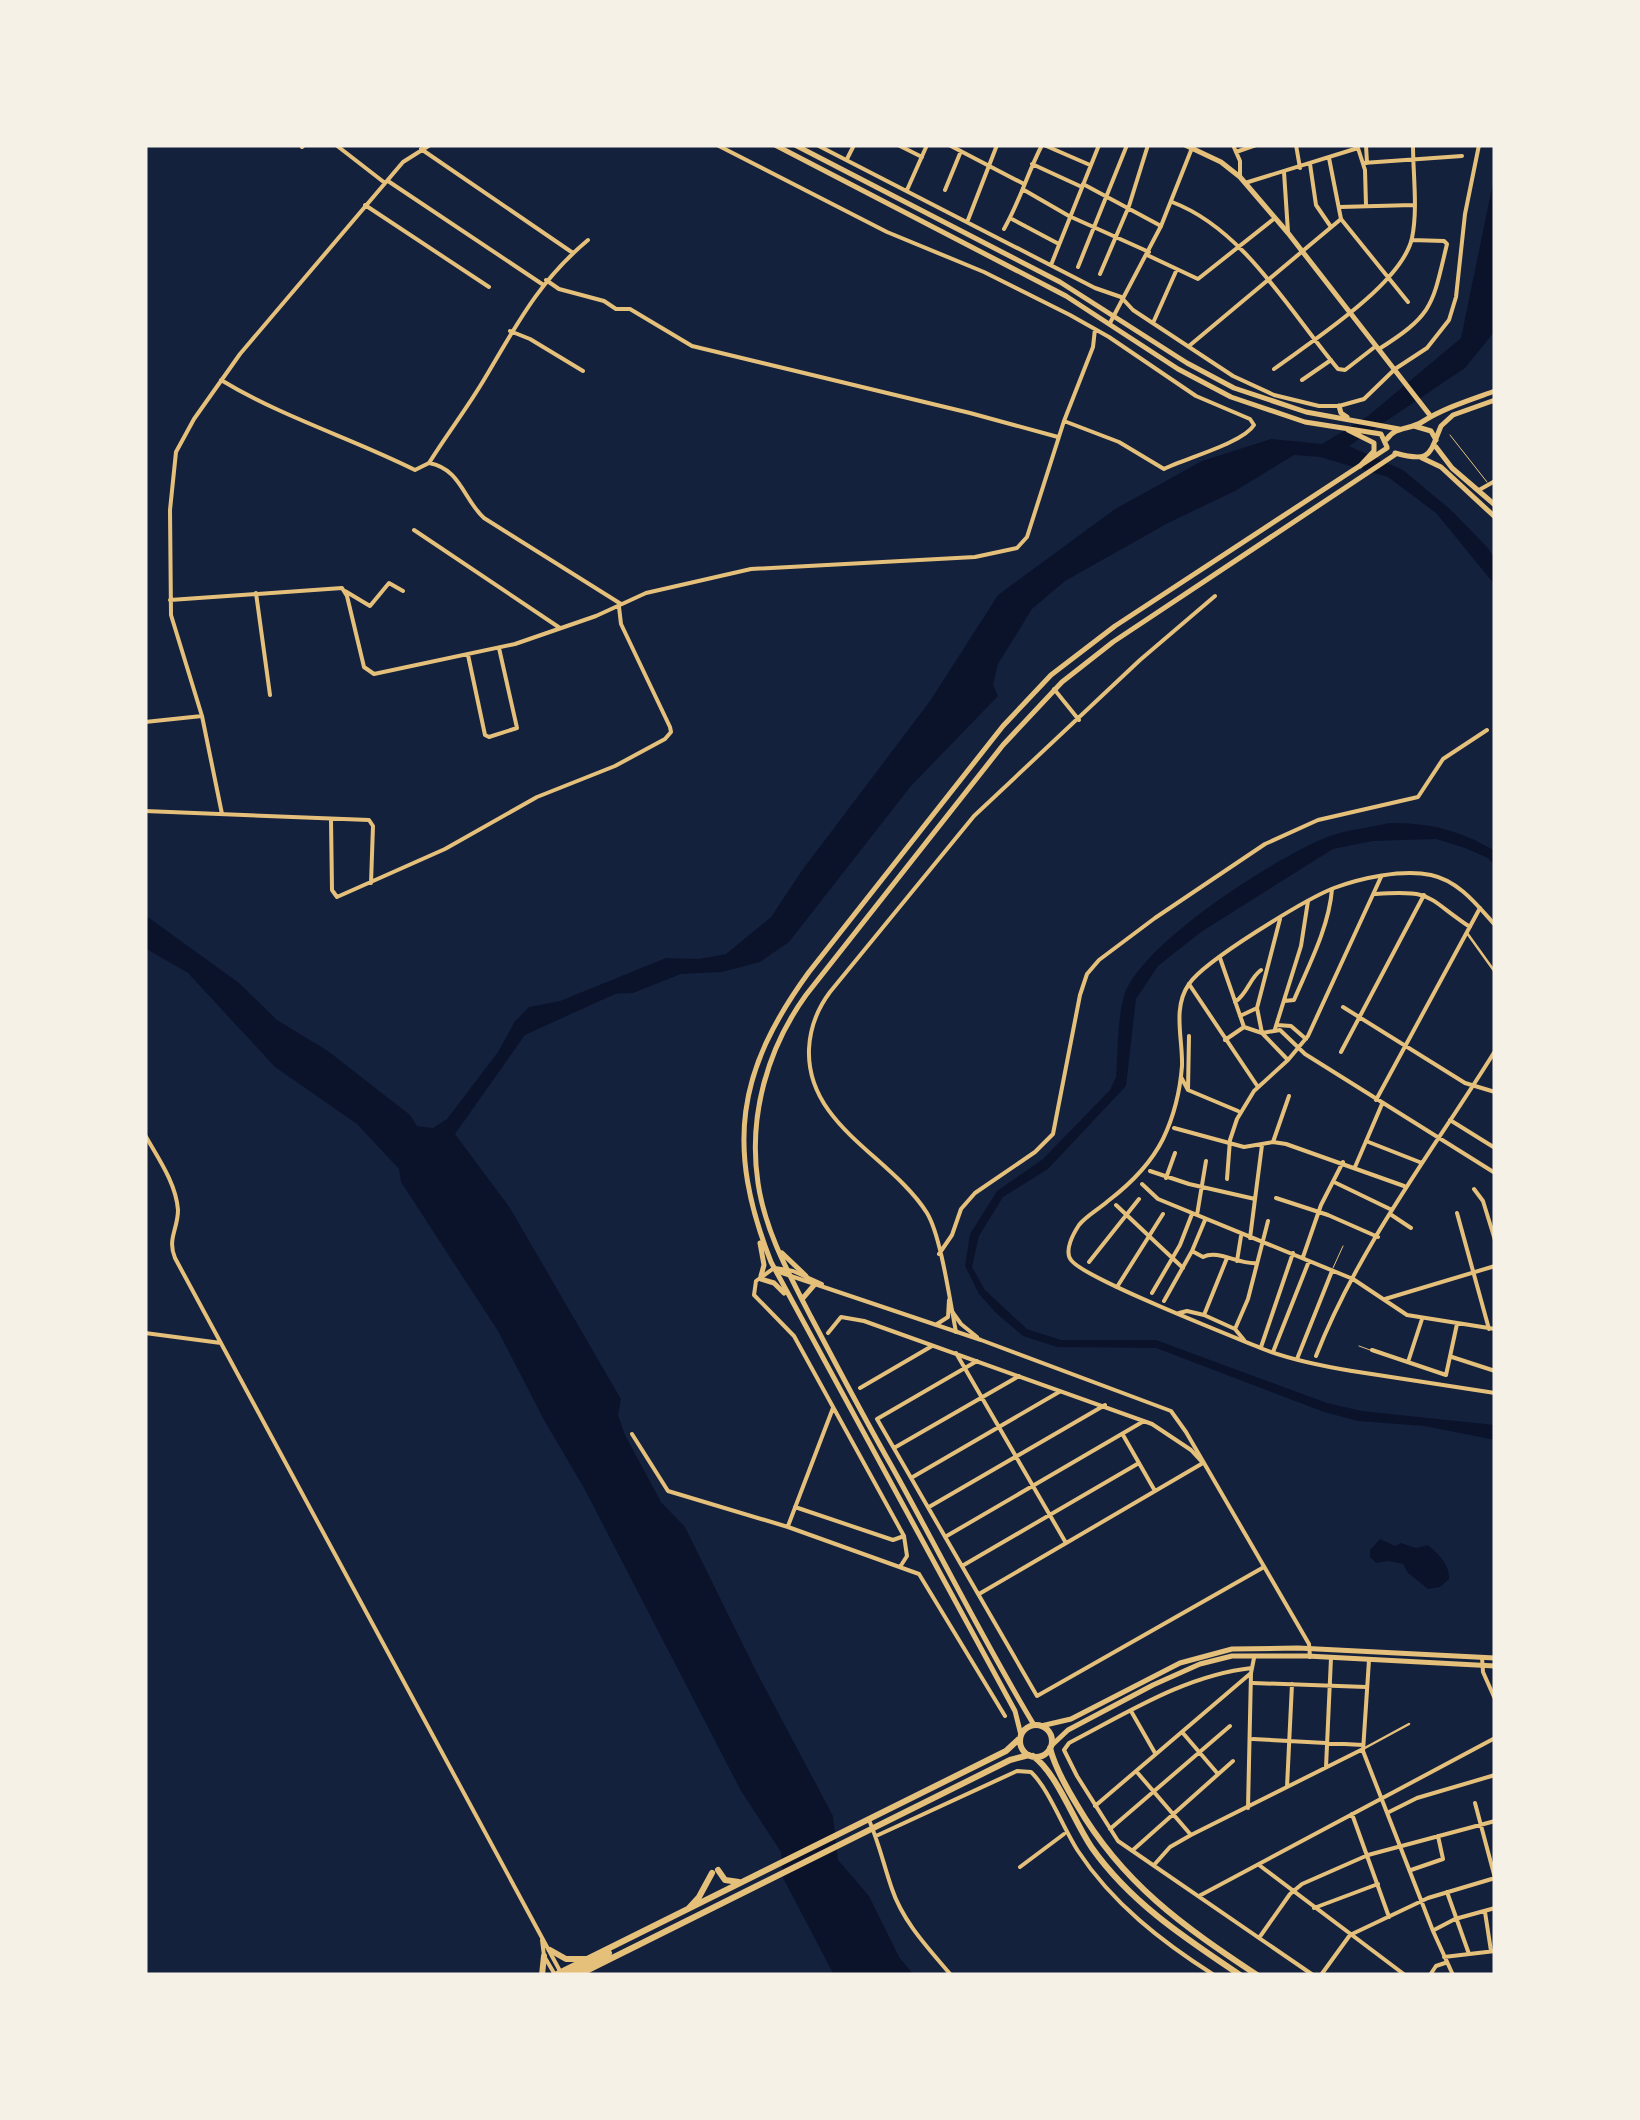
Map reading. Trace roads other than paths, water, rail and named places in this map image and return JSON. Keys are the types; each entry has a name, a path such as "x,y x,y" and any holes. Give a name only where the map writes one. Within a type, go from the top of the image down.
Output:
{"highway":[{"path":"560,1974 768,1870 869,1828 1012,1747 1038,1725 1050,1734 1050,1747 1086,1821 1128,1876 1184,1926 1257,1975"},
{"path":"1021,1737 1022,1748 1048,1772 1092,1848 1128,1892 1179,1935 1240,1975"},
{"path":"582,1974 869,1828 1017,1757 1042,1755 1050,1747"},
{"path":"685,1912 715,1872 725,1880 746,1882"},
{"path":"560,1974 622,1943"},
{"path":"542,1975 547,1953 566,1959 588,1959"}],"main road":[{"path":"775,145 1056,291 1178,369 1231,397 1286,417 1381,434 1396,454 1419,457 1441,467 1495,517"},
{"path":"795,145 1060,282 1187,364 1234,388 1287,408 1395,428 1421,422 1429,414 1495,390"},
{"path":"1188,147 1243,180 1429,414 1438,416 1441,426 1436,443 1430,454 1419,457"},
{"path":"1441,426 1454,416 1492,402"},
{"path":"1339,406 1345,418"},
{"path":"1410,426 1432,431 1448,463 1495,505"},
{"path":"792,1304 774,1283 759,1280 764,1262 744,1171 746,1105 762,1047 778,1014 1003,726 1040,686 1115,626 1359,466 1387,445 1395,428"},
{"path":"1346,429 1372,440 1375,454"},
{"path":"1396,454 1114,642 1054,689 1016,730 824,971 788,1026 764,1082 755,1137 761,1200 786,1268 1038,1725 1070,1719 1176,1664 1247,1647 1309,1646 1495,1658"},
{"path":"760,1235 792,1304 1016,1711 1021,1737"},
{"path":"775,1243 806,1276"},
{"path":"803,1301 807,1290 815,1284"},
{"path":"1331,1658 1332,1650"},
{"path":"1050,1747 1068,1730 1182,1671 1215,1660 1255,1654 1495,1666"}],"street":[{"path":"336,145 386,182 544,282 616,308 630,308 692,346 1058,438"},
{"path":"222,814 202,716 170,600 170,510 175,458 186,431 221,380 403,162 430,145"},
{"path":"717,145 886,232 984,272 1095,329 1196,396 1250,419 1254,428 1164,469 1118,442 1064,422"},
{"path":"817,145 1124,300 1133,310 1233,376 1305,404 1339,406 1370,395 1443,330 1452,311 1459,277 1479,145"},
{"path":"846,160 854,145"},
{"path":"898,145 922,157"},
{"path":"907,190 927,145"},
{"path":"949,145 1069,216 1117,236 1198,280 1275,218"},
{"path":"967,221 997,145"},
{"path":"1004,230 1043,145 1090,165"},
{"path":"1051,265 1099,145"},
{"path":"1078,267 1127,145"},
{"path":"1100,274 1130,206 1148,145"},
{"path":"1202,152 1205,145"},
{"path":"1233,145 1243,180 1300,168 1358,147 1365,163"},
{"path":"1236,152 1256,145"},
{"path":"1296,145 1300,168"},
{"path":"1366,145 1366,205"},
{"path":"1274,369 1389,280 1412,240 1413,145"},
{"path":"1110,323 1162,226 1188,147"},
{"path":"421,149 573,253"},
{"path":"945,190 961,150"},
{"path":"1365,163 1462,156"},
{"path":"1329,158 1341,219 1408,302"},
{"path":"1032,164 1109,195 1162,226"},
{"path":"1310,164 1316,205 1331,227"},
{"path":"1284,172 1288,233"},
{"path":"1172,202 1204,216 1270,280 1331,360 1343,370 1417,324 1430,307 1447,244 1412,240"},
{"path":"366,204 489,287"},
{"path":"1340,207 1413,205"},
{"path":"1010,218 1058,243"},
{"path":"1189,346 1341,219"},
{"path":"221,380 290,416 415,470 429,463 544,282 588,240"},
{"path":"1153,323 1177,270"},
{"path":"345,591 368,672 378,674 499,648 561,629 654,591 762,567 975,557 1017,548 1028,537 1058,438 1094,347 1095,329"},
{"path":"510,332 530,339 583,371"},
{"path":"1302,380 1331,360"},
{"path":"1492,402 1495,412"},
{"path":"429,463 453,474 484,518 620,605"},
{"path":"1479,490 1495,481"},
{"path":"414,530 561,629"},
{"path":"170,600 339,587 370,606 389,582 403,592"},
{"path":"256,594 270,695"},
{"path":"956,1332 925,1210 823,1104 810,1066 813,1028 830,992 967,824 1140,660 1215,596"},
{"path":"332,820 334,896 446,849 537,797 616,766 670,736 670,727 619,620 620,605"},
{"path":"468,655 485,735 513,731 517,727 499,648"},
{"path":"1054,689 1079,720"},
{"path":"145,722 202,716"},
{"path":"939,1254 952,1235 961,1209 975,1193 1036,1152 1053,1134 1080,996 1086,974 1099,960 1172,906 1282,834 1353,809 1418,797 1443,759 1487,730"},
{"path":"145,811 372,822 372,883"},
{"path":"1495,926 1458,887 1442,878 1414,873 1332,889 1220,958 1189,984 1180,1012 1181,1076 1176,1103 1157,1150 1124,1188 1080,1225 1068,1254 1072,1262 1117,1287 1273,1352 1352,1371 1495,1392"},
{"path":"1227,1179 1230,1144 1240,1112 1258,1087 1306,1039 1381,877"},
{"path":"1284,1001 1294,1000 1301,984 1322,930 1332,889"},
{"path":"1375,894 1424,895 1470,927"},
{"path":"1342,1052 1424,895"},
{"path":"1276,1027 1302,946 1308,901"},
{"path":"1376,1100 1480,908"},
{"path":"1262,1033 1257,1008 1280,919"},
{"path":"1467,934 1495,972"},
{"path":"1220,958 1244,1026 1262,1033 1288,1060"},
{"path":"1235,1002 1261,970"},
{"path":"1189,984 1258,1087"},
{"path":"1344,1007 1473,1087 1495,1092"},
{"path":"1240,1016 1257,1008"},
{"path":"1262,1033 1289,1025 1306,1039"},
{"path":"1225,1040 1244,1026"},
{"path":"1276,1027 1299,1048 1376,1100 1495,1173"},
{"path":"1188,1036 1188,1090"},
{"path":"1316,1356 1331,1318 1391,1212 1495,1052"},
{"path":"1181,1076 1188,1090 1240,1112"},
{"path":"1273,1142 1288,1096"},
{"path":"1355,1166 1382,1104"},
{"path":"1450,1120 1495,1148"},
{"path":"1174,1128 1230,1144 1273,1142 1344,1162 1406,1187"},
{"path":"145,1135 172,1186 176,1202 171,1250 560,1974"},
{"path":"1366,1141 1423,1163"},
{"path":"1250,1238 1262,1145"},
{"path":"1166,1178 1175,1153"},
{"path":"1152,1293 1195,1214 1206,1161"},
{"path":"1273,1352 1318,1212 1344,1162"},
{"path":"1150,1171 1255,1199"},
{"path":"1334,1182 1391,1212 1411,1228"},
{"path":"1142,1184 1158,1200 1353,1280 1406,1315 1492,1329 1457,1213"},
{"path":"1474,1189 1483,1202 1495,1240"},
{"path":"1276,1198 1378,1237"},
{"path":"1090,1262 1138,1199"},
{"path":"1116,1205 1183,1268"},
{"path":"1117,1287 1163,1214"},
{"path":"1164,1301 1205,1219"},
{"path":"1235,1329 1248,1299 1268,1221"},
{"path":"1237,1262 1241,1236"},
{"path":"1192,1251 1203,1257 1213,1253 1237,1262 1257,1263"},
{"path":"1260,1347 1292,1253"},
{"path":"1204,1315 1226,1258"},
{"path":"1382,1300 1495,1266"},
{"path":"900,1568 908,1556 904,1536 794,1336 756,1298 759,1280 775,1270 786,1268 826,1286 1163,1406 1181,1423 1309,1646 1310,1657"},
{"path":"775,1270 826,1286"},
{"path":"1297,1359 1332,1271"},
{"path":"932,1324 947,1319 949,1300"},
{"path":"951,1310 960,1324 981,1340"},
{"path":"1179,1313 1187,1310 1204,1315 1235,1329 1244,1340"},
{"path":"828,1334 835,1322 847,1316 956,1353 1145,1420 1191,1450 1203,1463"},
{"path":"1407,1364 1422,1319"},
{"path":"1372,1350 1448,1374 1457,1324"},
{"path":"145,1332 220,1343"},
{"path":"860,1388 932,1346"},
{"path":"956,1353 1066,1543"},
{"path":"1452,1357 1495,1371"},
{"path":"976,1361 878,1419 1037,1696 1264,1568"},
{"path":"894,1448 1019,1376"},
{"path":"911,1478 1061,1390"},
{"path":"928,1507 1105,1405"},
{"path":"788,1527 833,1408"},
{"path":"945,1536 1145,1420"},
{"path":"632,1434 665,1489 788,1527 923,1578 1005,1716"},
{"path":"1122,1434 1155,1491"},
{"path":"962,1566 1139,1463"},
{"path":"978,1594 1203,1463"},
{"path":"795,1507 893,1540 904,1536"},
{"path":"1248,1808 1251,1671 1255,1654"},
{"path":"1482,1656 1495,1700"},
{"path":"1326,1767 1331,1658"},
{"path":"1369,1660 1363,1747 1432,1930 1453,1975"},
{"path":"1251,1671 1206,1676 1069,1743 1065,1752 1110,1829 1133,1850 1313,1975"},
{"path":"1095,1806 1251,1671"},
{"path":"1253,1683 1366,1687"},
{"path":"1287,1787 1292,1684"},
{"path":"1131,1711 1155,1753"},
{"path":"1154,1865 1170,1848 1409,1724"},
{"path":"1110,1829 1230,1726"},
{"path":"1181,1731 1218,1774"},
{"path":"1251,1738 1363,1747"},
{"path":"1199,1896 1495,1738"},
{"path":"1133,1850 1233,1761"},
{"path":"952,1975 924,1944 903,1912 869,1828 1022,1770 1036,1776 1066,1832 1102,1881 1176,1952 1214,1975"},
{"path":"1136,1771 1192,1836"},
{"path":"1389,1812 1420,1796 1495,1774"},
{"path":"1321,1975 1350,1935 1447,1892 1495,1878 1475,1803"},
{"path":"1352,1814 1390,1916"},
{"path":"1259,1938 1302,1884 1368,1855 1495,1821"},
{"path":"1020,1867 1066,1832"},
{"path":"1411,1870 1443,1859 1438,1836"},
{"path":"1486,1848 1495,1845"},
{"path":"1259,1865 1405,1975"},
{"path":"1314,1908 1378,1884"},
{"path":"1447,1892 1469,1954"},
{"path":"1432,1930 1495,1908"},
{"path":"1430,1975 1445,1960 1493,1951 1484,1910"}],"lane":[{"path":"1450,435 1489,484"},
{"path":"1332,1271 1343,1246"},
{"path":"1359,1346 1372,1350"}],"water":[{"path":"1495,173 1495,331 1465,368 1349,446 1403,470 1451,510 1495,559 1495,585 1436,513 1388,477 1320,457 1294,455 1235,491 1168,523 1065,581 1032,609 998,664 993,685 998,696 911,786 789,942 760,962 722,972 681,974 633,993 615,994 525,1035 455,1134 510,1208 621,1399 618,1415 625,1435 661,1502 685,1527 833,1816 838,1860 869,1896 899,1957 914,1975 834,1975 783,1878 781,1852 741,1791 498,1331 401,1182 399,1169 357,1124 275,1067 188,973 145,948 145,915 239,983 277,1020 328,1051 410,1115 417,1126 433,1128 447,1119 498,1052 515,1021 529,1007 560,1001 666,958 699,959 726,954 771,917 930,701 998,595 1115,509 1202,461 1271,439 1322,444 1368,416 1461,338"},
{"path":"1389,823 1432,826 1469,838 1495,851 1495,866 1488,858 1436,839 1373,841 1333,849 1201,932 1158,966 1136,999 1126,1086 1048,1169 1003,1197 979,1236 972,1267 985,1290 1027,1329 1061,1340 1156,1340 1327,1403 1362,1411 1495,1425 1495,1440 1424,1426 1358,1421 1324,1412 1156,1348 1057,1347 1023,1336 979,1294 965,1266 970,1234 997,1191 1043,1159 1110,1090 1116,1077 1124,995 1142,966 1187,923 1273,865 1330,836"},
{"path":"1380,1539 1395,1546 1428,1545 1445,1564 1449,1579 1440,1587 1428,1589 1403,1564 1376,1563 1370,1550"}]}
